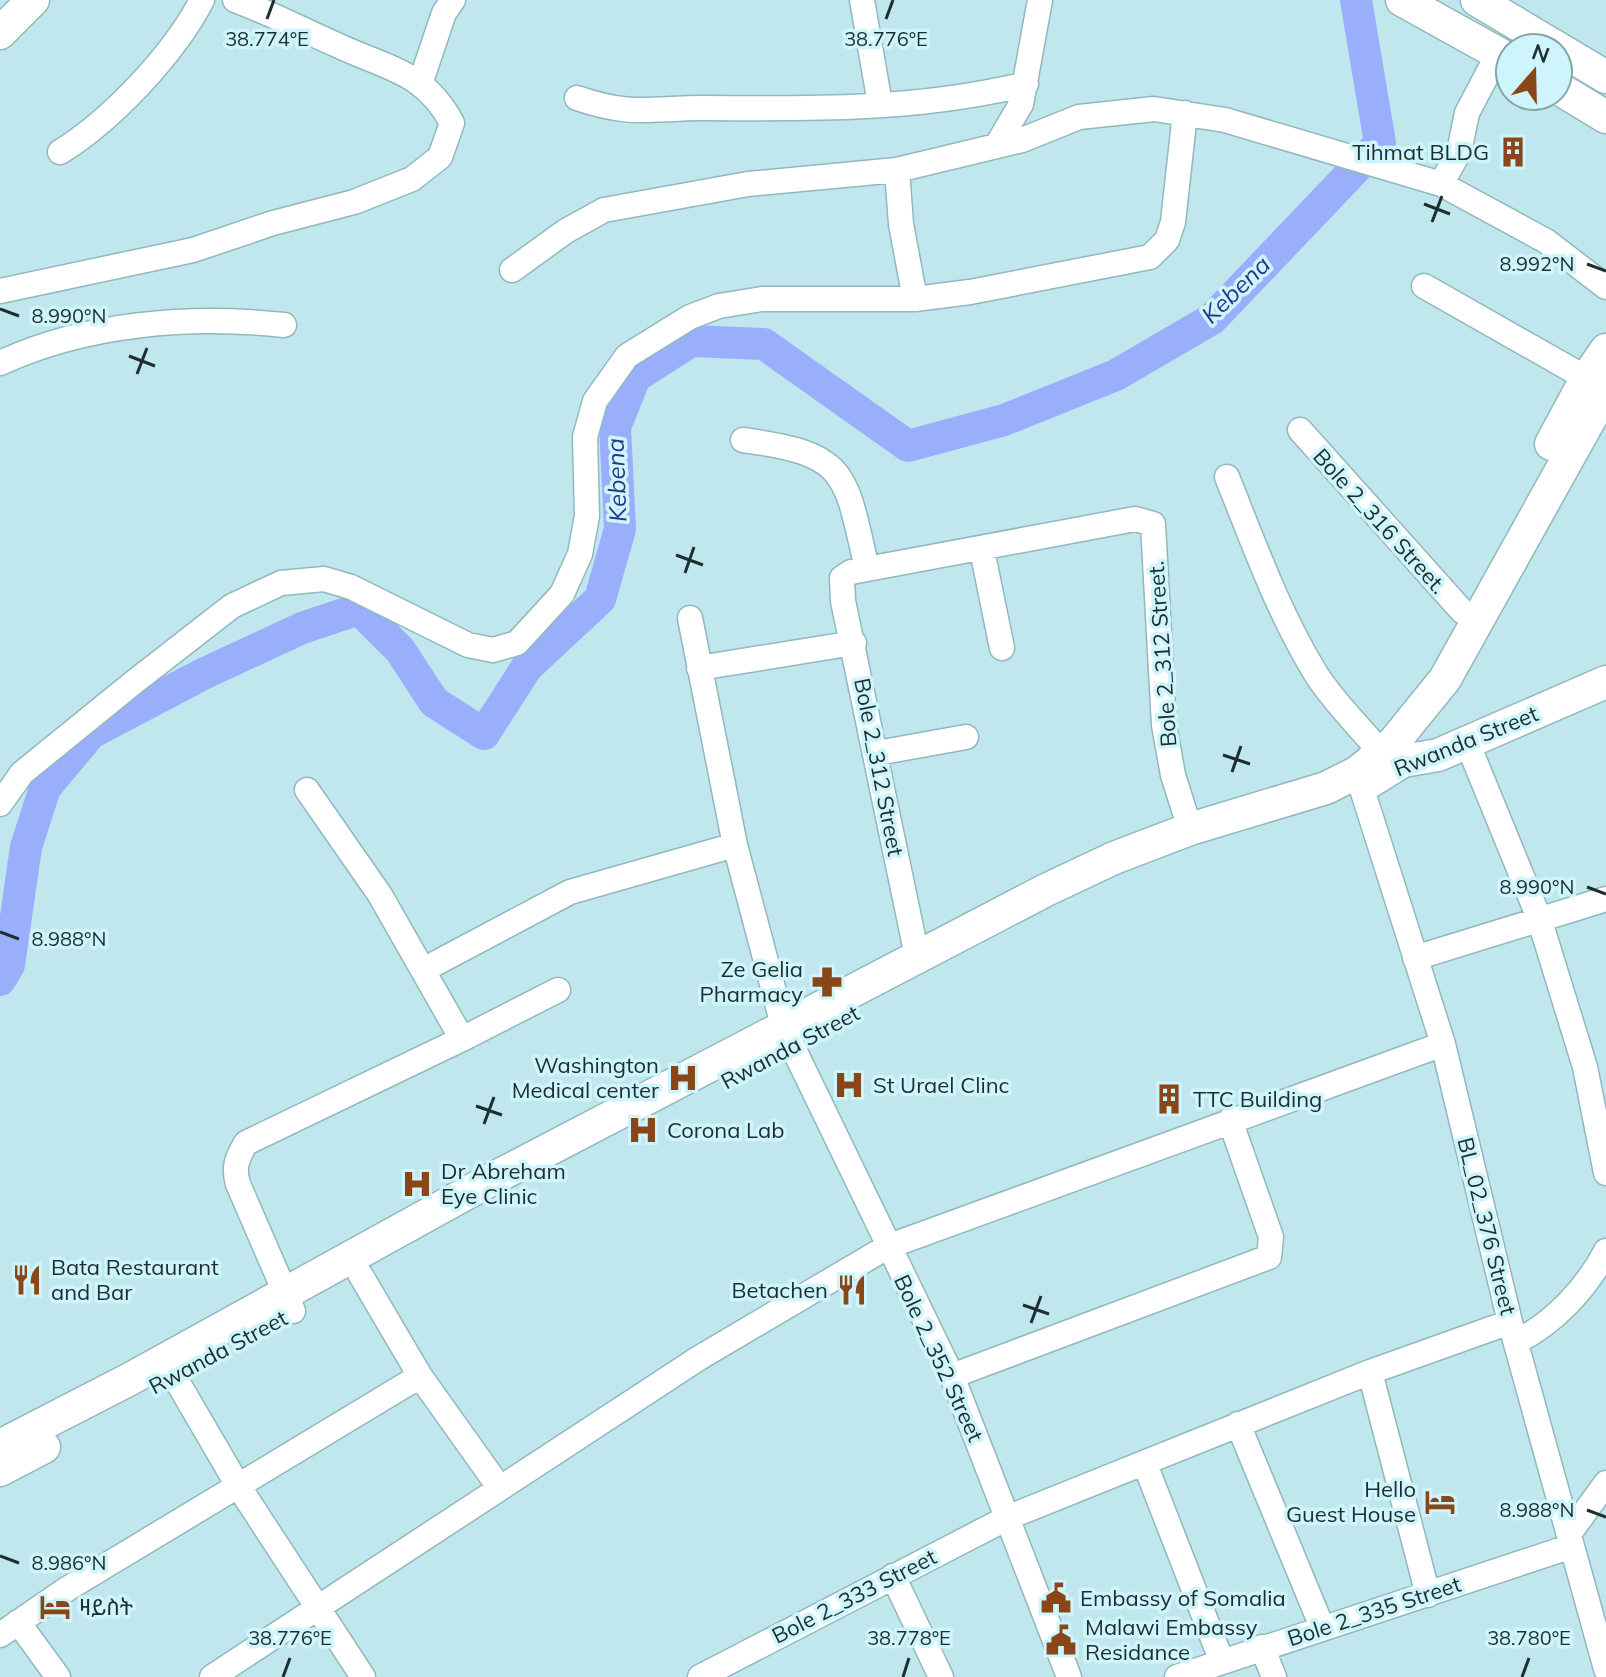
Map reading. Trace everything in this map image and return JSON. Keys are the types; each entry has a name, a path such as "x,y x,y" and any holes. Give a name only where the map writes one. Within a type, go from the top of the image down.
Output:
{"main road":[{"path":"0,33 33,0"},
{"path":"1402,0 1494,51"},
{"path":"1485,2 1606,77"},
{"path":"1574,98 1606,117"},
{"path":"1286,801 1358,772 1394,742 1429,702 1465,645 1599,386 1606,350"},
{"name":"Rwanda Street","path":"0,1446 288,1302 360,1274 788,1038 917,956 1114,858 1190,829 1286,801 1287,791 1371,741 1416,690 1599,386"},
{"path":"1403,761 1466,680 1606,432"},
{"name":"Rwanda Street","path":"0,1470 174,1376 288,1302 496,1177 1158,861 1361,786 1403,761 1438,755 1606,682"}],"street":[{"path":"60,152 112,113 174,46 202,0"},
{"path":"0,291 193,250 273,223 354,202 412,179 440,157 452,123 433,94 420,84 397,67 340,47 279,7 235,0"},
{"path":"420,84 444,13 453,0"},
{"path":"862,0 880,104"},
{"path":"997,145 1016,118 1026,84 1040,0"},
{"path":"1441,184 1459,152 1467,113 1494,72"},
{"path":"577,98 632,113 702,108 822,110 975,94 1026,84"},
{"path":"512,270 566,231 604,210 748,184 897,170 997,145 1107,111 1154,109 1225,120 1441,184 1546,241 1606,287"},
{"path":"0,804 22,773 133,683 232,606 281,583 324,579 351,587 468,645 493,650 517,643 562,594 575,570 587,516 585,437 589,420 595,401 627,356 690,317 719,306 762,299 915,299 970,292 1150,257 1167,240 1173,222 1185,113"},
{"path":"897,170 901,224 915,299"},
{"path":"1424,286 1599,386"},
{"path":"0,363 66,341 152,324 229,319 284,325"},
{"name":"Bole 2_316 Street.","path":"1300,430 1462,611"},
{"path":"743,440 787,446 819,456 833,466 856,516 867,569 982,550 1002,648"},
{"path":"1227,477 1273,595 1300,646 1317,677 1371,741"},
{"name":"Bole 2_312 Street.","path":"982,550 1135,519 1153,524 1164,725 1173,775 1190,829"},
{"name":"Bole 2_312 Street","path":"867,569 842,578 843,601 917,956"},
{"name":"Bole 2_352 Street","path":"690,618 735,845 788,1038 952,1376 1069,1677"},
{"path":"699,668 854,643"},
{"path":"877,753 966,737"},
{"path":"1467,742 1539,918 1585,1067 1606,1173"},
{"name":"BL_02_376 Street","path":"1361,786 1443,1044 1513,1332 1606,1669"},
{"path":"307,790 380,895 425,969 462,1039"},
{"path":"425,969 570,892 735,845"},
{"path":"1415,958 1606,899"},
{"path":"288,1302 234,1170 246,1143 558,990"},
{"path":"212,1677 699,1358 887,1247 1443,1044"},
{"path":"952,1376 1269,1257 1271,1237 1230,1120"},
{"name":"Bole 2_333 Street","path":"700,1677 1009,1517 1370,1372 1544,1325 1582,1288 1606,1251"},
{"path":"360,1274 420,1376 499,1487"},
{"path":"1370,1372 1428,1595"},
{"path":"174,1376 237,1484 363,1677"},
{"path":"58,1677 9,1629 237,1484 420,1376"},
{"path":"1238,1424 1322,1627"},
{"path":"1145,1464 1222,1662"},
{"path":"1570,1540 1606,1483"},
{"name":"Bole 2_335 Street","path":"1177,1677 1322,1627 1428,1595 1570,1540"},
{"path":"893,1576 941,1677"},
{"path":"1262,1647 1274,1677"}],"waterway":[{"name":"Kebena","path":"0,980 9,965 26,847 45,788 91,733 203,674 302,628 359,609 400,650 434,702 484,734 527,667 600,599 620,529 615,427 635,377 691,341 764,344 908,446 1004,420 1116,375 1212,319 1380,143 1356,0"}],"place":[{"name":"Tihmat BLDG","path":"1513,152"},
{"name":"Ze Gelia Pharmacy","path":"827,982"},
{"name":"Washington Medical center","path":"683,1078"},
{"name":"St Urael Clinc","path":"849,1085"},
{"name":"TTC Building","path":"1169,1099"},
{"name":"Corona Lab","path":"643,1130"},
{"name":"Dr Abreham Eye Clinic","path":"417,1184"},
{"name":"Bata Restaurant and Bar","path":"27,1280"},
{"name":"Betachen","path":"852,1290"},
{"name":"Hello Guest House","path":"1440,1502"},
{"name":"Embassy of Somalia","path":"1056,1598"},
{"name":"ዛይስት","path":"55,1607"},
{"name":"Malawi Embassy Residance","path":"1061,1640"}]}
